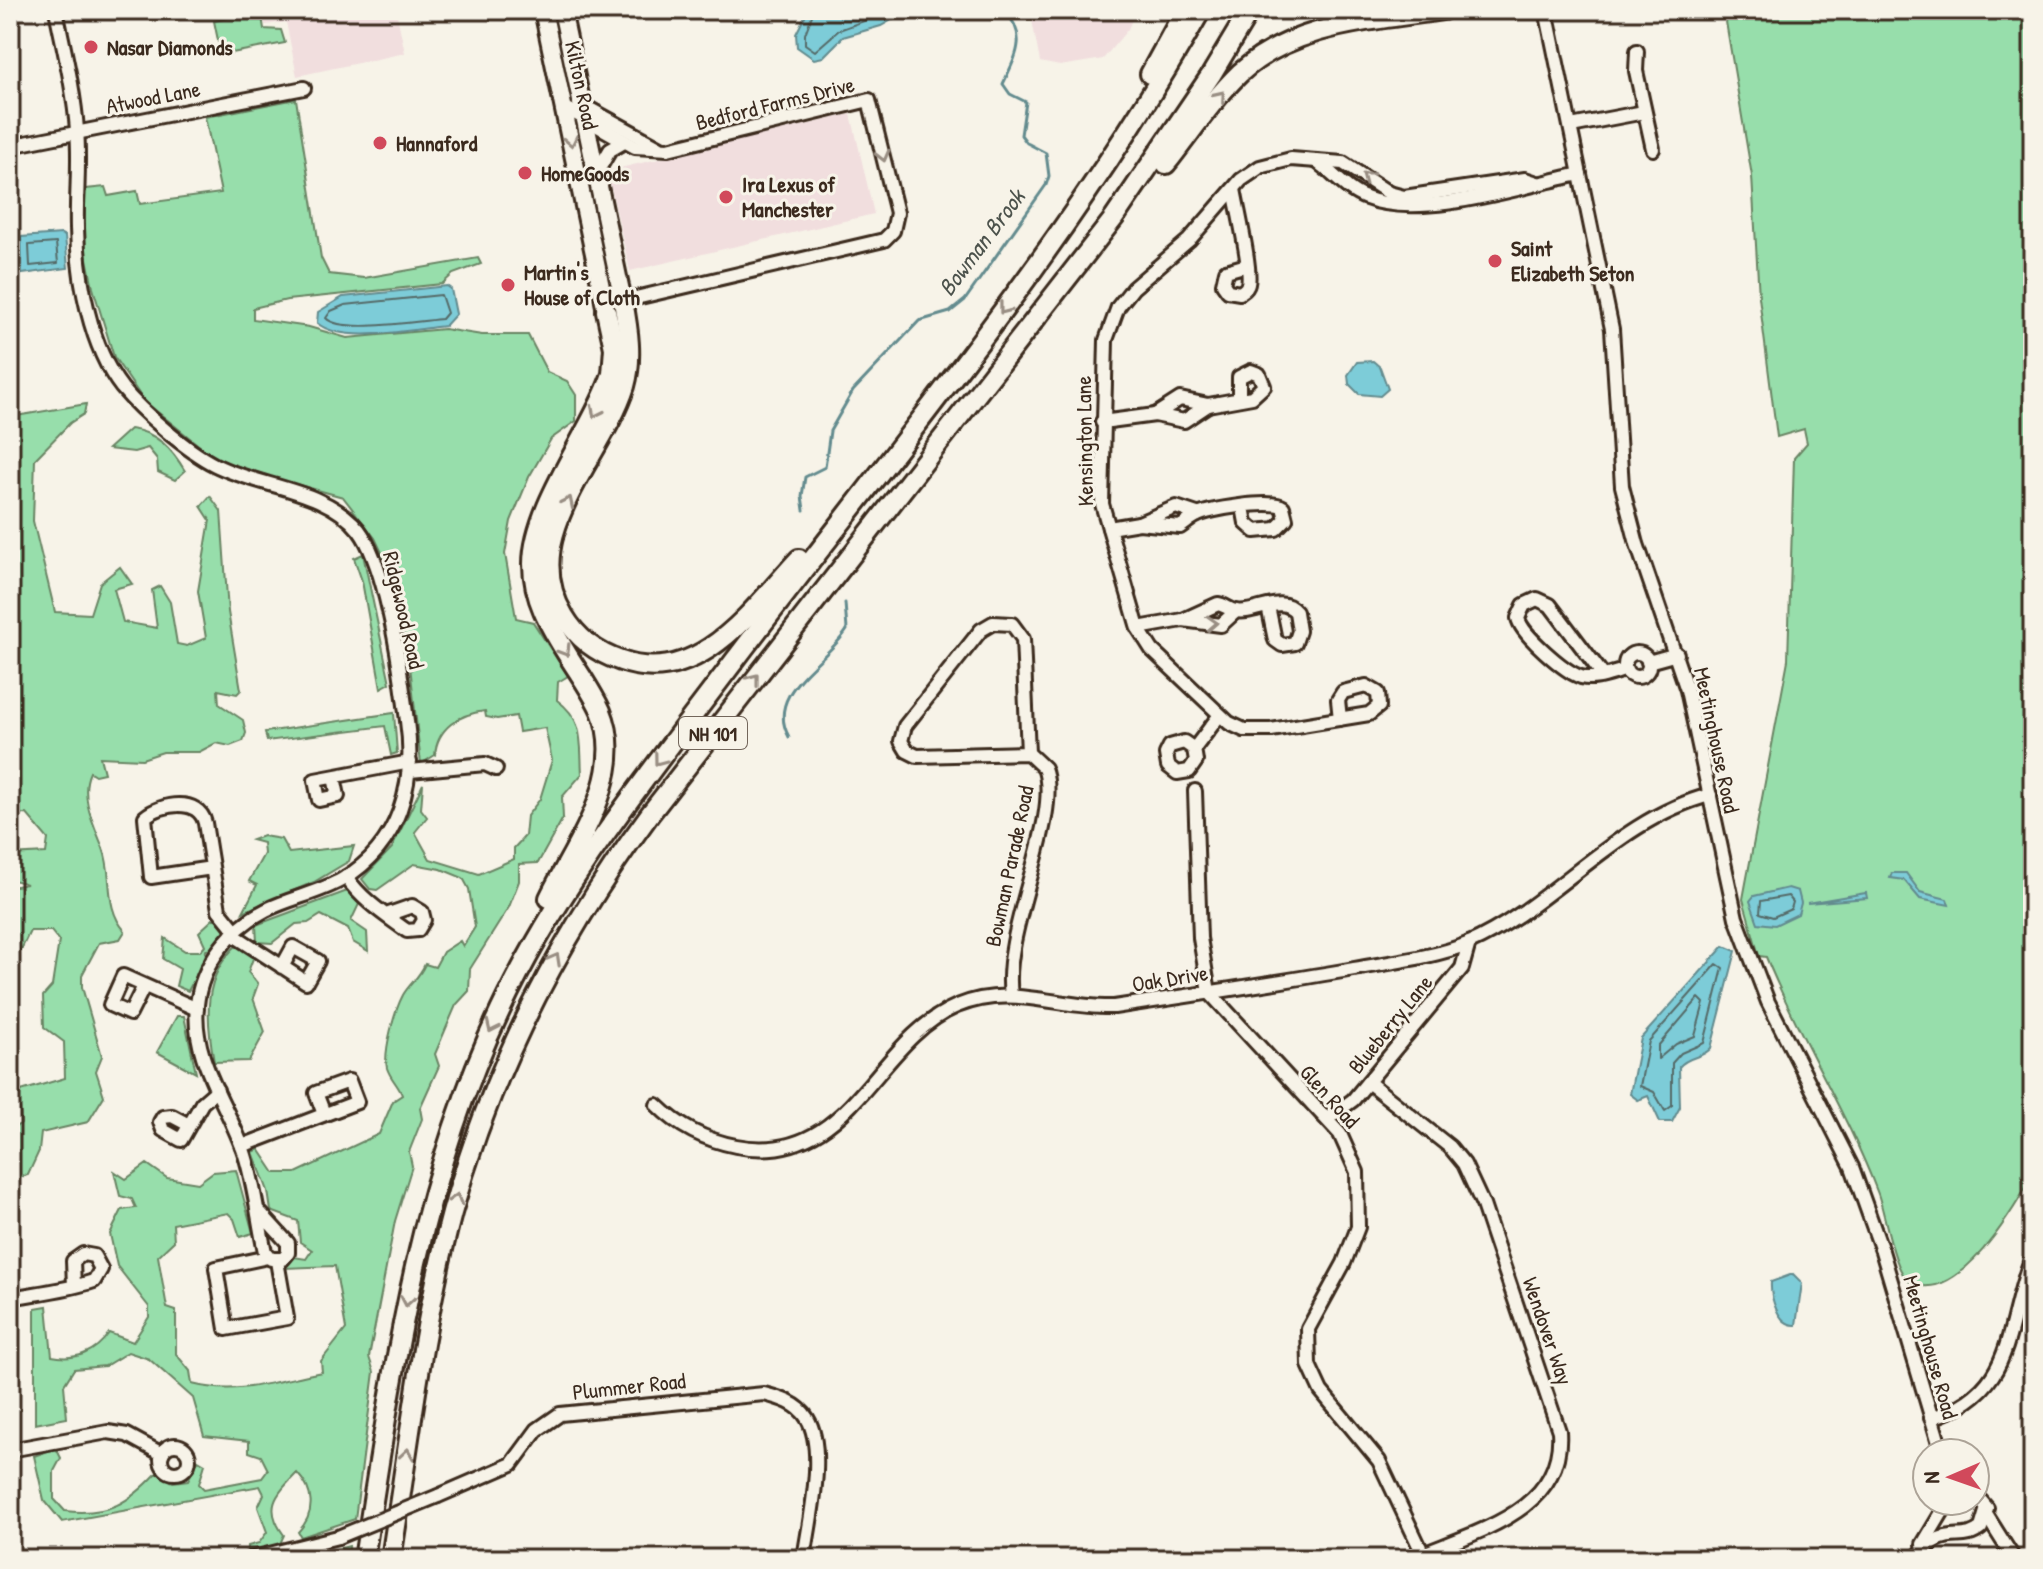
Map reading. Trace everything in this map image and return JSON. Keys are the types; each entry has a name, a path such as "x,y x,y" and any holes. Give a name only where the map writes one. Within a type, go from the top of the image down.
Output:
{"highway":[{"path":"1029,276 1140,92 1185,10"},
{"name":"NH 101","path":"364,1559 419,1241 453,1123 507,996 542,929 609,826 1029,276 1131,127 1201,10"},
{"name":"NH 101","path":"391,1559 430,1315 452,1215 490,1098 550,968 591,897 650,814 1114,218 1194,101 1250,10"},
{"path":"1114,218 1149,185 1227,87 1271,50 1317,31 1443,10"},
{"path":"623,301 629,341 624,387 551,542 553,593 560,609 580,637 601,652 625,663 659,666 693,658 722,640 857,500"},
{"path":"507,996 536,926 601,794 609,762 601,711 546,620 536,591 533,561 544,517 612,374 614,348 606,311"}],"main road":[{"name":"Kilton Road","path":"543,10 606,311"},
{"name":"Kilton Road","path":"562,10 623,301"}],"street":[{"name":"Ridgewood Road","path":"56,10 78,132 79,254 95,331 111,370 136,402 204,458 217,466 328,505 359,531 372,553 380,578 407,716 410,766 407,793 392,829 366,860 346,877 266,910 234,932 207,971 197,1009 201,1051 242,1146 257,1209 272,1259 287,1255 288,1243 257,1209"},
{"name":"Meetinghouse Road","path":"1546,10 1613,334 1622,486 1637,544 1677,654 1736,918 1747,953 1852,1167 1879,1243 1937,1437"},
{"path":"1637,51 1635,61 1653,149"},
{"name":"Atwood Lane","path":"10,146 304,88"},
{"name":"Bedford Farms Drive","path":"583,109 624,142 642,149 674,149 869,100 897,213 893,231 878,242 623,301"},
{"path":"564,107 583,109 659,147"},
{"path":"1571,126 1644,112"},
{"path":"596,174 610,150 624,142"},
{"name":"Kensington Lane","path":"1340,719 1260,731 1236,727 1219,716 1152,650 1138,628 1109,528 1101,486 1106,340 1118,307 1133,288 1197,231 1250,173 1270,163 1312,159 1350,165 1399,197 1525,179 1537,183"},
{"name":"Kensington Lane","path":"1312,159 1359,195 1398,206 1509,191 1580,174"},
{"path":"1234,189 1247,265"},
{"path":"1155,415 1180,399 1208,405"},
{"path":"1102,422 1155,415 1184,421 1208,405 1239,399"},
{"path":"1109,528 1139,523 1176,507 1197,514 1243,507"},
{"path":"1139,523 1180,527 1197,514"},
{"path":"1603,675 1550,605 1537,599 1524,605 1519,614 1521,628 1556,661 1583,678 1603,675 1625,670 1625,662 1632,654 1642,654 1648,662 1677,654"},
{"path":"1138,628 1183,620 1218,604 1236,611 1268,606"},
{"path":"1183,620 1221,625 1236,611"},
{"name":"Bowman Parade Road","path":"1011,995 1009,965 1047,800 1048,777 1044,768 1028,753 1023,639 1012,624 993,623 981,630 905,726 901,741 907,751 917,756 1028,753"},
{"path":"1194,749 1219,716"},
{"path":"334,777 410,766 485,764 496,769"},
{"path":"1195,791 1200,938 1209,992"},
{"name":"Oak Drive","path":"657,1105 680,1125 718,1142 759,1148 789,1144 817,1132 851,1109 905,1044 933,1018 979,998 1011,995 1104,1007 1377,965 1469,943 1652,819 1686,801 1710,795"},
{"path":"212,868 151,877 145,817 181,805 200,810 212,868 219,910 234,932 282,967"},
{"path":"346,877 372,907 389,914"},
{"name":"Blueberry Lane","path":"1327,1119 1344,1109 1462,968 1469,943"},
{"path":"144,986 197,1009"},
{"name":"Glen Road","path":"1209,992 1327,1119 1346,1143 1354,1162 1360,1216 1350,1251 1308,1329 1307,1357 1321,1391 1379,1461 1417,1556"},
{"name":"Wendover Way","path":"1368,1082 1450,1147 1470,1175 1483,1205 1559,1431 1557,1468 1533,1502 1511,1515 1417,1556"},
{"path":"189,1125 202,1103 217,1090"},
{"path":"242,1146 324,1114"},
{"path":"1931,1418 1971,1402 1992,1379 2002,1359 2033,1255"},
{"path":"272,1259 287,1318 226,1329 216,1268 272,1259"},
{"path":"10,1298 74,1286"},
{"name":"Plummer Road","path":"249,1559 338,1537 512,1464 537,1430 560,1414 764,1394 794,1405 807,1417 812,1432 815,1470 804,1559"},
{"path":"10,1450 108,1432 127,1435 162,1454"},
{"path":"1917,1558 1939,1517"},
{"path":"1946,1517 1947,1525 1962,1534 1982,1538 2012,1556"},
{"path":"1917,1558 1935,1540 1981,1528 1986,1517"},
{"path":"1988,1517 2012,1556"}],"shaded area":[{"path":"262,10 396,10 405,53 297,76 286,22 265,25"},
{"path":"1030,10 1136,10 1128,29 1103,59 1060,66 1040,62"},
{"path":"851,114 874,214 630,271 607,171"}],"green space":[{"path":"249,10 261,10 264,29 281,30 285,43 221,55 214,21 248,14"},
{"path":"1724,10 2033,10 2033,1175 1983,1250 1947,1281 1928,1286 1910,1282 1899,1267 1866,1164 1766,957 1759,956 1743,899 1788,660 1794,458 1807,443 1804,429 1777,437 1759,297 1752,176"},
{"path":"296,99 321,258 329,274 364,278 478,258 481,264 453,274 442,284 287,300 253,308 253,319 309,327 347,338 444,329 482,335 528,335 547,372 567,381 576,395 576,421 551,439 529,477 511,521 505,554 516,618 533,622 568,676 558,682 557,700 577,724 582,774 562,797 563,818 538,863 519,864 519,881 509,907 470,969 469,991 456,1005 435,1054 439,1066 420,1108 422,1119 409,1152 412,1166 395,1221 369,1357 374,1372 355,1519 301,1537 298,1532 308,1517 311,1502 307,1487 297,1473 278,1495 273,1509 284,1535 279,1546 248,1554 248,1546 259,1543 267,1532 258,1507 264,1494 260,1486 62,1522 44,1500 34,1456 56,1448 61,1458 54,1471 54,1499 65,1511 94,1511 117,1505 157,1473 173,1482 188,1480 198,1460 205,1464 199,1484 204,1489 262,1478 268,1470 261,1456 249,1452 249,1441 204,1436 193,1398 149,1359 128,1352 105,1366 74,1369 64,1385 67,1418 35,1424 35,1308 47,1306 52,1356 85,1354 109,1333 133,1342 149,1317 149,1307 117,1266 110,1234 122,1210 136,1208 132,1199 120,1196 114,1171 126,1179 147,1164 167,1178 198,1183 213,1172 236,1170 253,1233 240,1237 234,1219 228,1213 173,1224 174,1241 158,1256 167,1308 176,1311 176,1354 190,1371 192,1384 209,1387 242,1388 322,1372 321,1361 346,1329 335,1266 285,1268 294,1257 306,1259 312,1250 300,1242 298,1221 271,1211 268,1191 253,1152 259,1149 275,1173 296,1173 379,1134 393,1101 402,1095 388,1072 386,1061 390,1031 400,1002 425,964 435,967 443,952 460,941 463,946 475,927 469,889 463,878 441,869 414,864 377,890 370,889 362,879 392,848 423,784 421,809 427,817 415,832 430,859 479,874 514,859 514,848 525,836 527,816 540,799 552,760 545,728 519,732 516,716 497,719 486,717 485,711 466,715 451,724 440,737 435,755 421,764 410,666 394,578 375,538 343,497 222,464 144,401 114,357 93,288 83,239 86,189 105,187 108,196 137,191 140,204 221,193 205,117"},
{"path":"86,404 84,414 70,423 35,459 33,521 55,612 90,614 100,583 120,567 132,584 114,589 123,622 157,628 152,590 160,586 170,602 177,644 187,646 206,638 198,591 210,520 201,506 210,496 221,511 228,612 241,690 237,694 218,690 219,704 243,720 246,733 243,741 230,746 216,743 199,752 163,752 142,759 100,757 104,773 95,775 90,772 87,801 106,859 114,912 125,931 120,939 99,943 82,975 82,987 102,1056 96,1071 104,1096 88,1122 41,1133 39,1151 28,1175 17,1178 10,1169 10,1129 21,1124 20,1109 10,1101 10,1090 21,1091 65,1078 64,1042 44,1027 43,996 52,986 59,941 51,931 30,931 21,950 10,949 13,930 10,887 27,884 10,879 10,855 46,853 48,839 27,814 10,815 10,800 14,799 12,768 17,689 16,673 10,675 10,417"},
{"path":"130,429 148,434 163,443 185,471 175,480 158,472 157,459 148,448 134,452 108,449"},
{"path":"363,554 390,683 381,688 362,581 354,558"},
{"path":"394,713 397,753 391,755 385,726 267,741 265,732"},
{"path":"263,836 281,839 289,853 354,846 349,861 314,882 243,912 257,885 249,881 264,854 263,843 252,840"},
{"path":"350,890 360,902 351,921 367,932 368,951 353,942 348,929 321,915 308,923 296,924 272,943 257,942 256,925"},
{"path":"213,919 221,919 226,933 218,948 206,950 205,959 188,991 176,986 180,969 163,959 165,938 185,951 200,951 205,945 199,932"},
{"path":"238,944 255,953 248,972 258,984 253,998 265,1032 249,1061 214,1062 209,1030 212,984 226,956"},
{"path":"177,1016 184,1016 196,1073 157,1052"},
{"path":"349,1546 349,1559 300,1559 302,1558"}],"water":[{"path":"808,10 909,10 881,26 843,37 823,57 814,59 797,47 796,34"},
{"path":"65,236 68,268 22,274 21,237"},
{"path":"447,286 451,289 456,314 445,326 360,334 329,330 317,323 318,312 343,297"},
{"path":"1373,361 1380,367 1388,389 1380,396 1359,394 1349,384 1348,375 1357,362"},
{"path":"1892,873 1906,873 1920,892 1947,899 1949,905 1920,899 1904,880 1890,878"},
{"path":"1788,888 1798,891 1801,903 1798,914 1775,925 1758,923 1750,901 1754,896"},
{"path":"1866,893 1867,898 1807,903"},
{"path":"1724,946 1736,951 1711,1048 1679,1067 1680,1107 1672,1122 1660,1122 1648,1096 1638,1100 1630,1094 1641,1038"},
{"path":"1793,1274 1802,1283 1796,1325 1780,1316 1771,1288 1771,1282"}],"waterway":[{"name":"Bowman Brook","path":"804,510 802,496 805,477 825,467 830,431 853,391 919,321 950,312 965,300 1046,185 1049,176 1046,153 1027,143 1021,135 1026,102 1010,94 1003,84 1018,46 1016,29 1004,10"},
{"path":"789,737 783,721 785,706 801,679 847,630 845,603"}],"place":[{"name":"Nasar Diamonds","path":"91,47"},
{"name":"Hannaford","path":"380,143"},
{"name":"HomeGoods","path":"525,173"},
{"name":"Ira Lexus of Manchester","path":"726,197"},
{"name":"Saint Elizabeth Seton","path":"1495,261"},
{"name":"Martin's House of Cloth","path":"508,285"}]}
